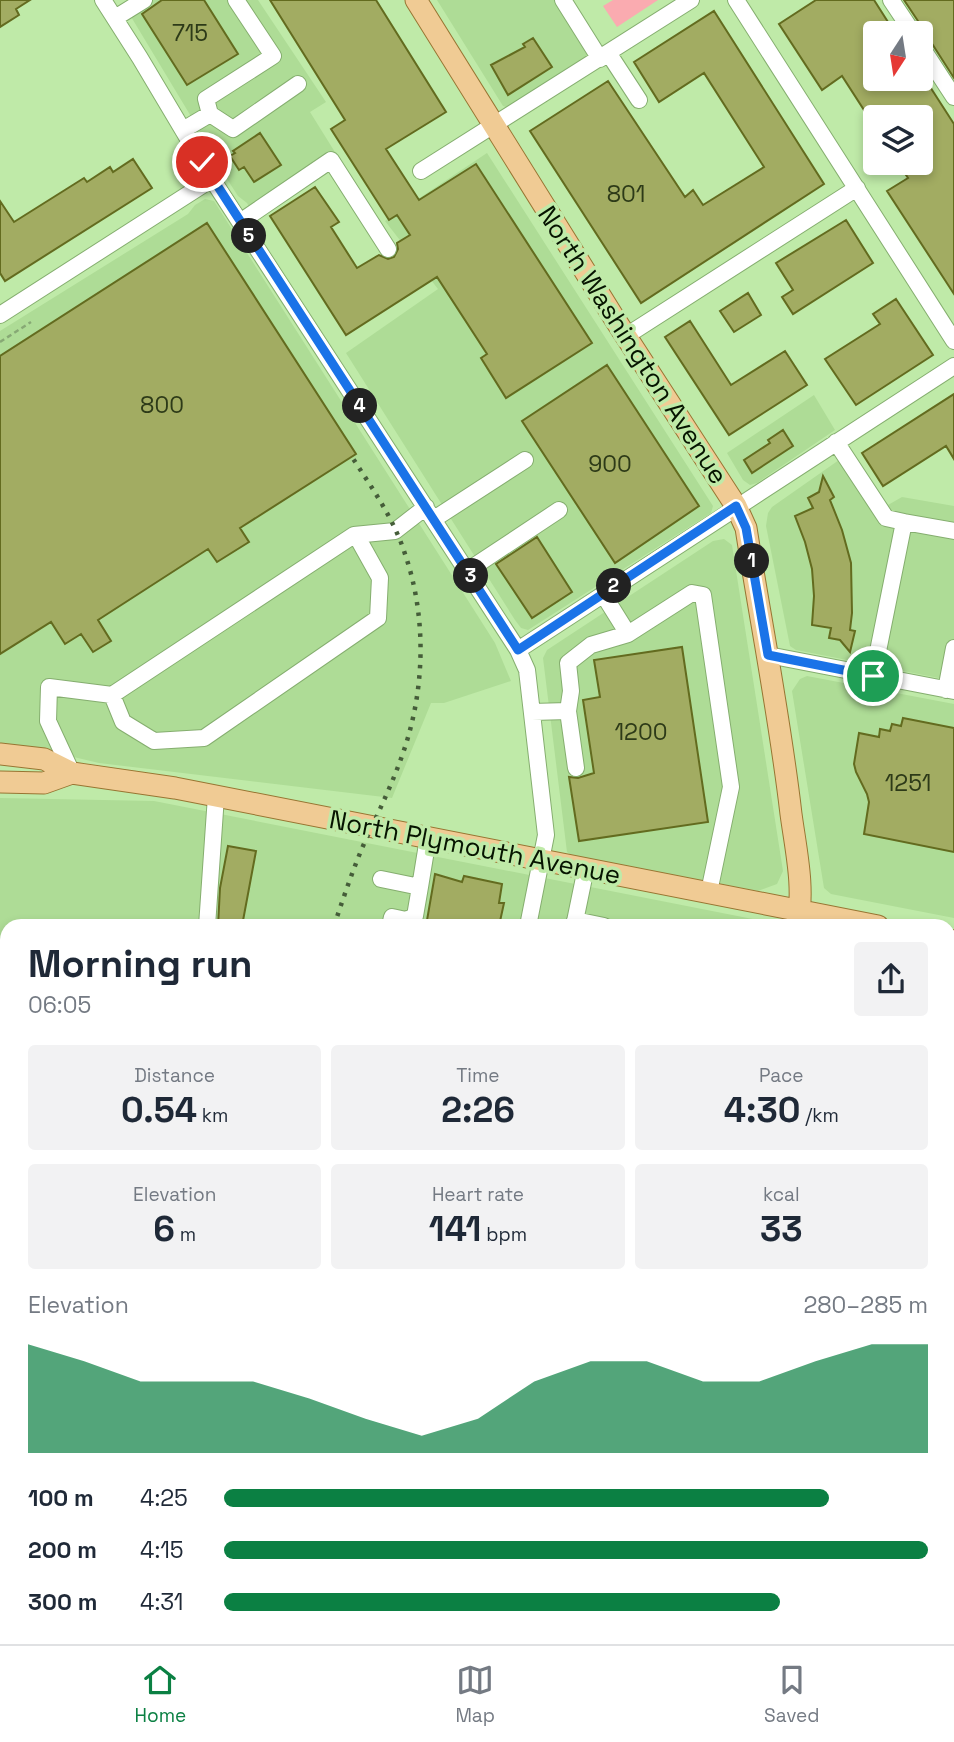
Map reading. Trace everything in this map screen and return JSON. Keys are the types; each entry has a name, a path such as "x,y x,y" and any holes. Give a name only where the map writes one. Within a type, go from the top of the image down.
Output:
{"main road":[{"name":"North Washington Avenue","path":"416,0 493,126 736,506 746,528 789,790 800,883 798,918"},
{"name":"North Plymouth Avenue","path":"0,754 44,759 72,773 216,796 709,892 798,918"},
{"name":"North Plymouth Avenue","path":"0,782 44,783 72,773"}],"street":[{"path":"103,0 212,179 518,650 527,670 546,835 529,919"},
{"path":"115,18 144,0"},
{"path":"236,0 273,56 206,99 210,114 233,129 298,84"},
{"path":"563,0 639,100"},
{"path":"421,171 691,0"},
{"path":"736,0 954,341"},
{"path":"891,0 905,21"},
{"path":"933,65 954,97"},
{"path":"183,130 210,114"},
{"path":"240,222 331,160 388,249"},
{"path":"1,313 212,179"},
{"path":"626,336 857,188"},
{"path":"518,650 954,366"},
{"path":"836,442 886,518 954,531"},
{"path":"72,773 48,721 49,687 112,695 356,535 396,531 526,460"},
{"path":"467,571 559,510"},
{"path":"873,676 904,522"},
{"path":"112,695 123,722 154,741 204,738 378,618 380,578 356,535"},
{"path":"576,768 568,711 571,691 568,663 591,645 628,634 692,593 703,595 731,787 709,892"},
{"path":"603,594 628,634"},
{"path":"768,655 950,690 954,648"},
{"path":"532,712 568,711"},
{"path":"207,919 216,796"},
{"path":"408,919 415,916 428,838"},
{"path":"576,919 586,869"},
{"path":"381,879 419,887"}],"path":[{"path":"0,342 31,322"}],"shaded area":[{"path":"153,0 258,0 326,102 310,112 338,157 252,212 247,203 238,196 207,148 204,138 130,15"},
{"path":"437,0 572,0 603,50 509,108 503,106"},
{"path":"613,0 658,0 617,27 603,6"},
{"path":"487,153 713,506 711,513 528,630 521,628 515,620 346,353 438,289 385,221"},
{"path":"205,199 214,201 495,643 511,681 444,703 431,703 392,798 99,763 27,746 0,746 0,331 188,214 195,205"},
{"path":"814,395 835,430 757,483 750,485 743,480 727,453"},
{"path":"849,453 888,505 902,497 954,506 954,681 796,650 790,646 766,526 768,513 772,507"},
{"path":"724,539 732,545 783,871 777,884 758,891 571,855 567,852 543,658 547,650 713,541"},
{"path":"807,676 954,704 954,918 831,894 824,888 792,691 800,679"},
{"path":"0,798 154,801 752,919 0,919"}],"building":[{"path":"0,0 30,0 16,9 19,15 0,27"},
{"path":"162,0 204,0 238,54 187,85 142,14"},
{"path":"270,0 376,0 446,112 386,149 419,200 476,164 592,343 506,398 481,358 487,354 437,277 346,335 270,216 315,187 339,222 331,227 357,268 379,255 388,259 394,257 398,249 397,243 410,235 397,215 389,220 331,129 345,120"},
{"path":"816,0 874,0 887,21 863,21 863,91 933,91 954,124 954,294 887,191 908,178 906,175 933,175 933,105 863,105 863,108 842,76 822,90 779,24"},
{"path":"904,0 954,0 954,78 933,45 933,21 918,21"},
{"path":"714,11 824,184 641,303 530,131 608,81 685,197 693,190 703,205 764,167 704,73 659,102 634,62"},
{"path":"533,38 552,67 508,95 491,65 525,47 523,44"},
{"path":"260,133 281,165 254,182 244,167 239,170 230,156 235,153 233,151"},
{"path":"133,159 152,188 5,281 0,273 0,201 14,222 84,178 87,182 110,167 113,172"},
{"path":"846,220 873,263 793,314 782,297 793,290 776,263"},
{"path":"207,223 356,454 240,528 249,542 217,562 208,549 98,620 111,641 93,652 81,634 65,644 51,622 0,654 0,356"},
{"path":"748,293 761,315 734,332 720,311"},
{"path":"896,299 933,355 856,405 825,359 880,324 873,314"},
{"path":"690,321 731,385 785,351 807,385 729,435 665,337"},
{"path":"607,365 699,506 615,563 522,421"},
{"path":"954,394 954,459 946,446 883,486 862,453"},
{"path":"783,430 793,446 752,473 744,460 770,443 768,440"},
{"path":"823,476 834,497 830,500 851,563 850,630 855,631 850,652 840,640 829,638 831,628 812,625 812,569 795,516 813,508 808,498 819,492"},
{"path":"537,537 572,592 532,618 496,564"},
{"path":"682,647 708,822 579,841 569,777 578,778 594,773 583,700 600,697 594,660"},
{"path":"903,718 954,728 954,852 864,834 869,802 854,764 859,733 879,737 880,729 890,731 892,724 901,726"},
{"path":"228,846 256,851 243,919 218,919 220,888"},
{"path":"435,874 462,882 464,876 502,884 499,903 504,903 501,919 427,919"}],"railway":[{"path":"336,919 359,856 403,753 416,704 420,654 417,603 405,554 389,516 352,457"}],"route":[{"path":"202,162 518,650 736,506 746,528 768,655 873,676"}]}
